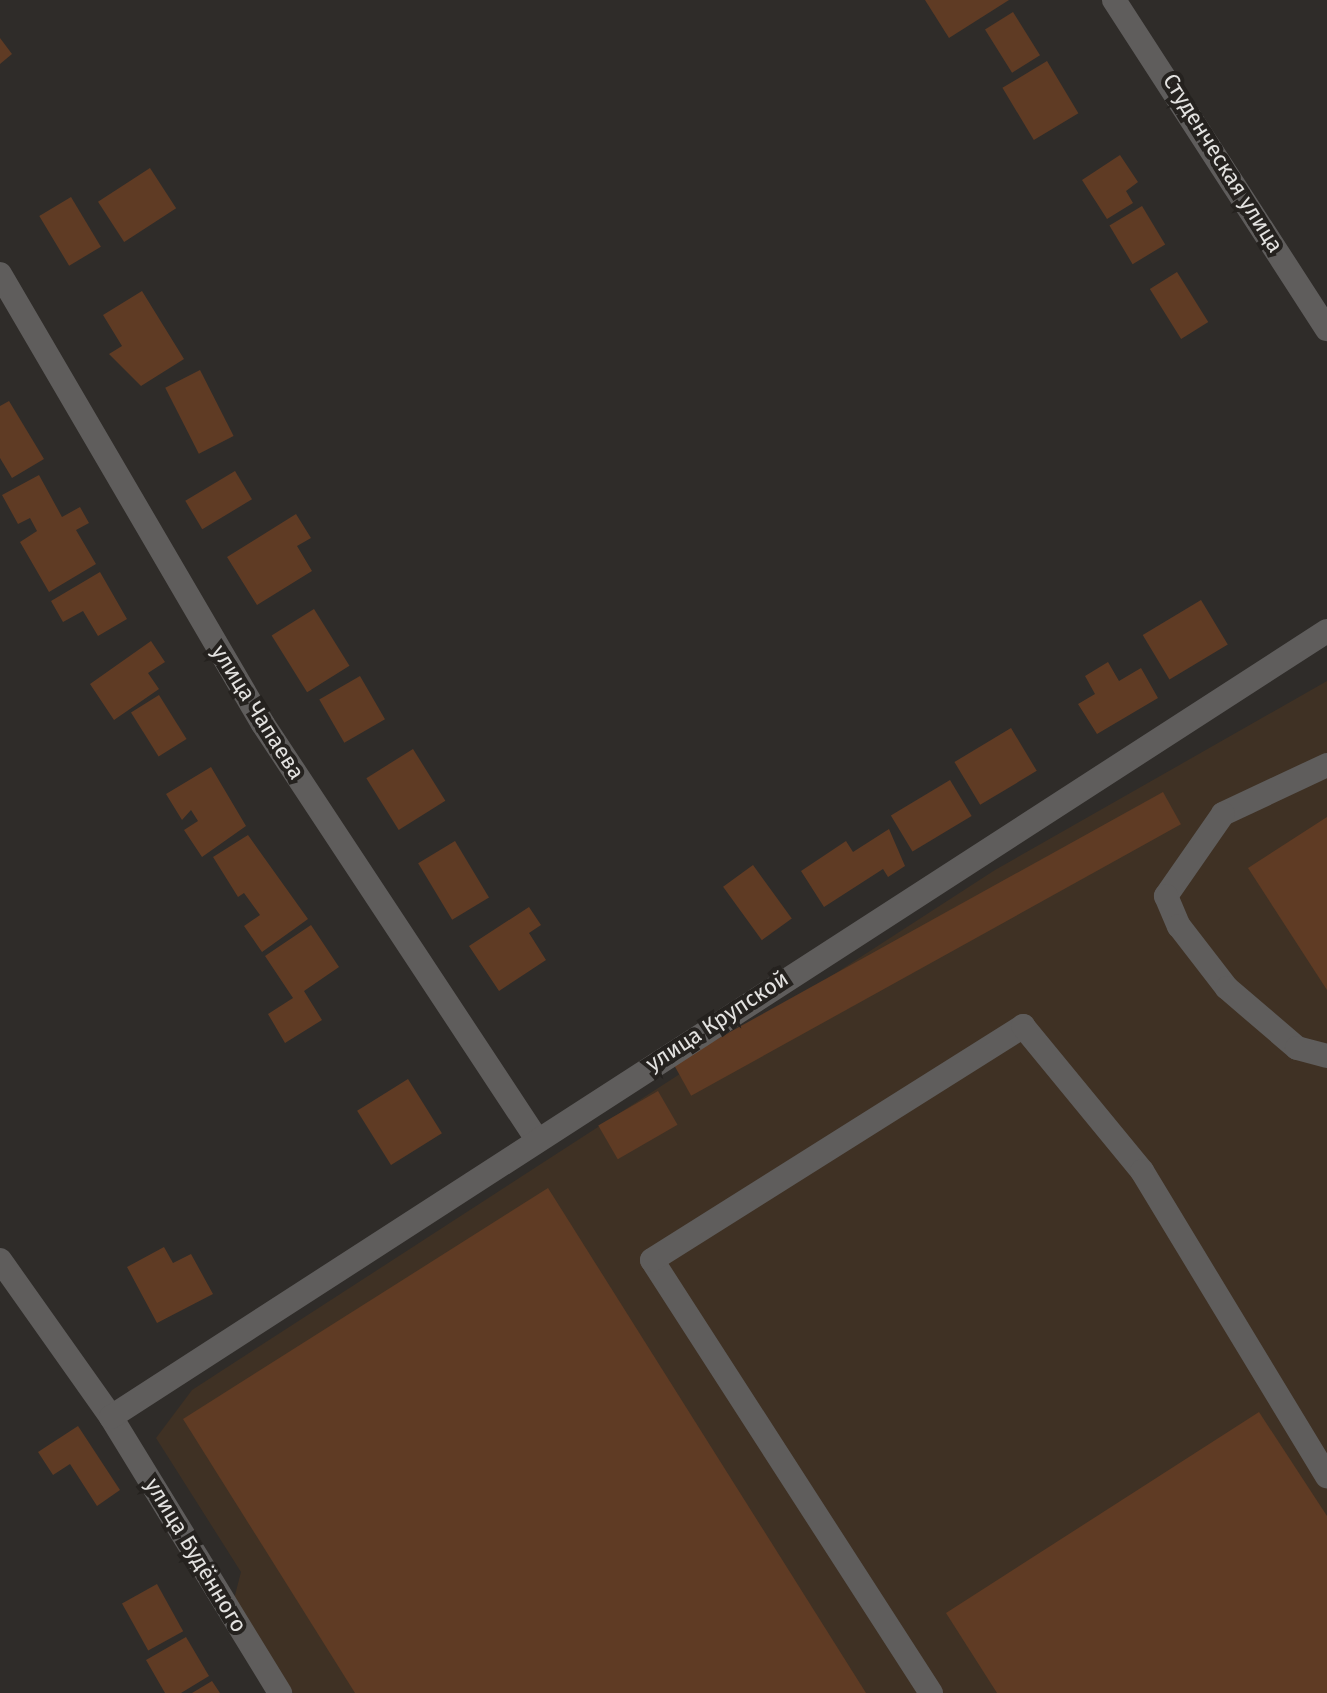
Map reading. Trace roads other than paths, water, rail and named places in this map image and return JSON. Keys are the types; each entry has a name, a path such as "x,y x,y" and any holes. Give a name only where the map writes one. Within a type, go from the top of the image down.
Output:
{"street":[{"name":"Студенческая улица","path":"1114,0 1327,329"},
{"name":"улица Чапаева","path":"0,274 263,724 535,1137"},
{"name":"улица Крупской","path":"111,1417 535,1137 1327,631"},
{"path":"1327,765 1223,814 1166,896 1179,926 1227,988 1297,1048 1327,1056"},
{"path":"931,1693 652,1260 1023,1026 1142,1171 1327,1476"},
{"name":"улица Будённого","path":"0,1260 111,1417 280,1693"}]}
